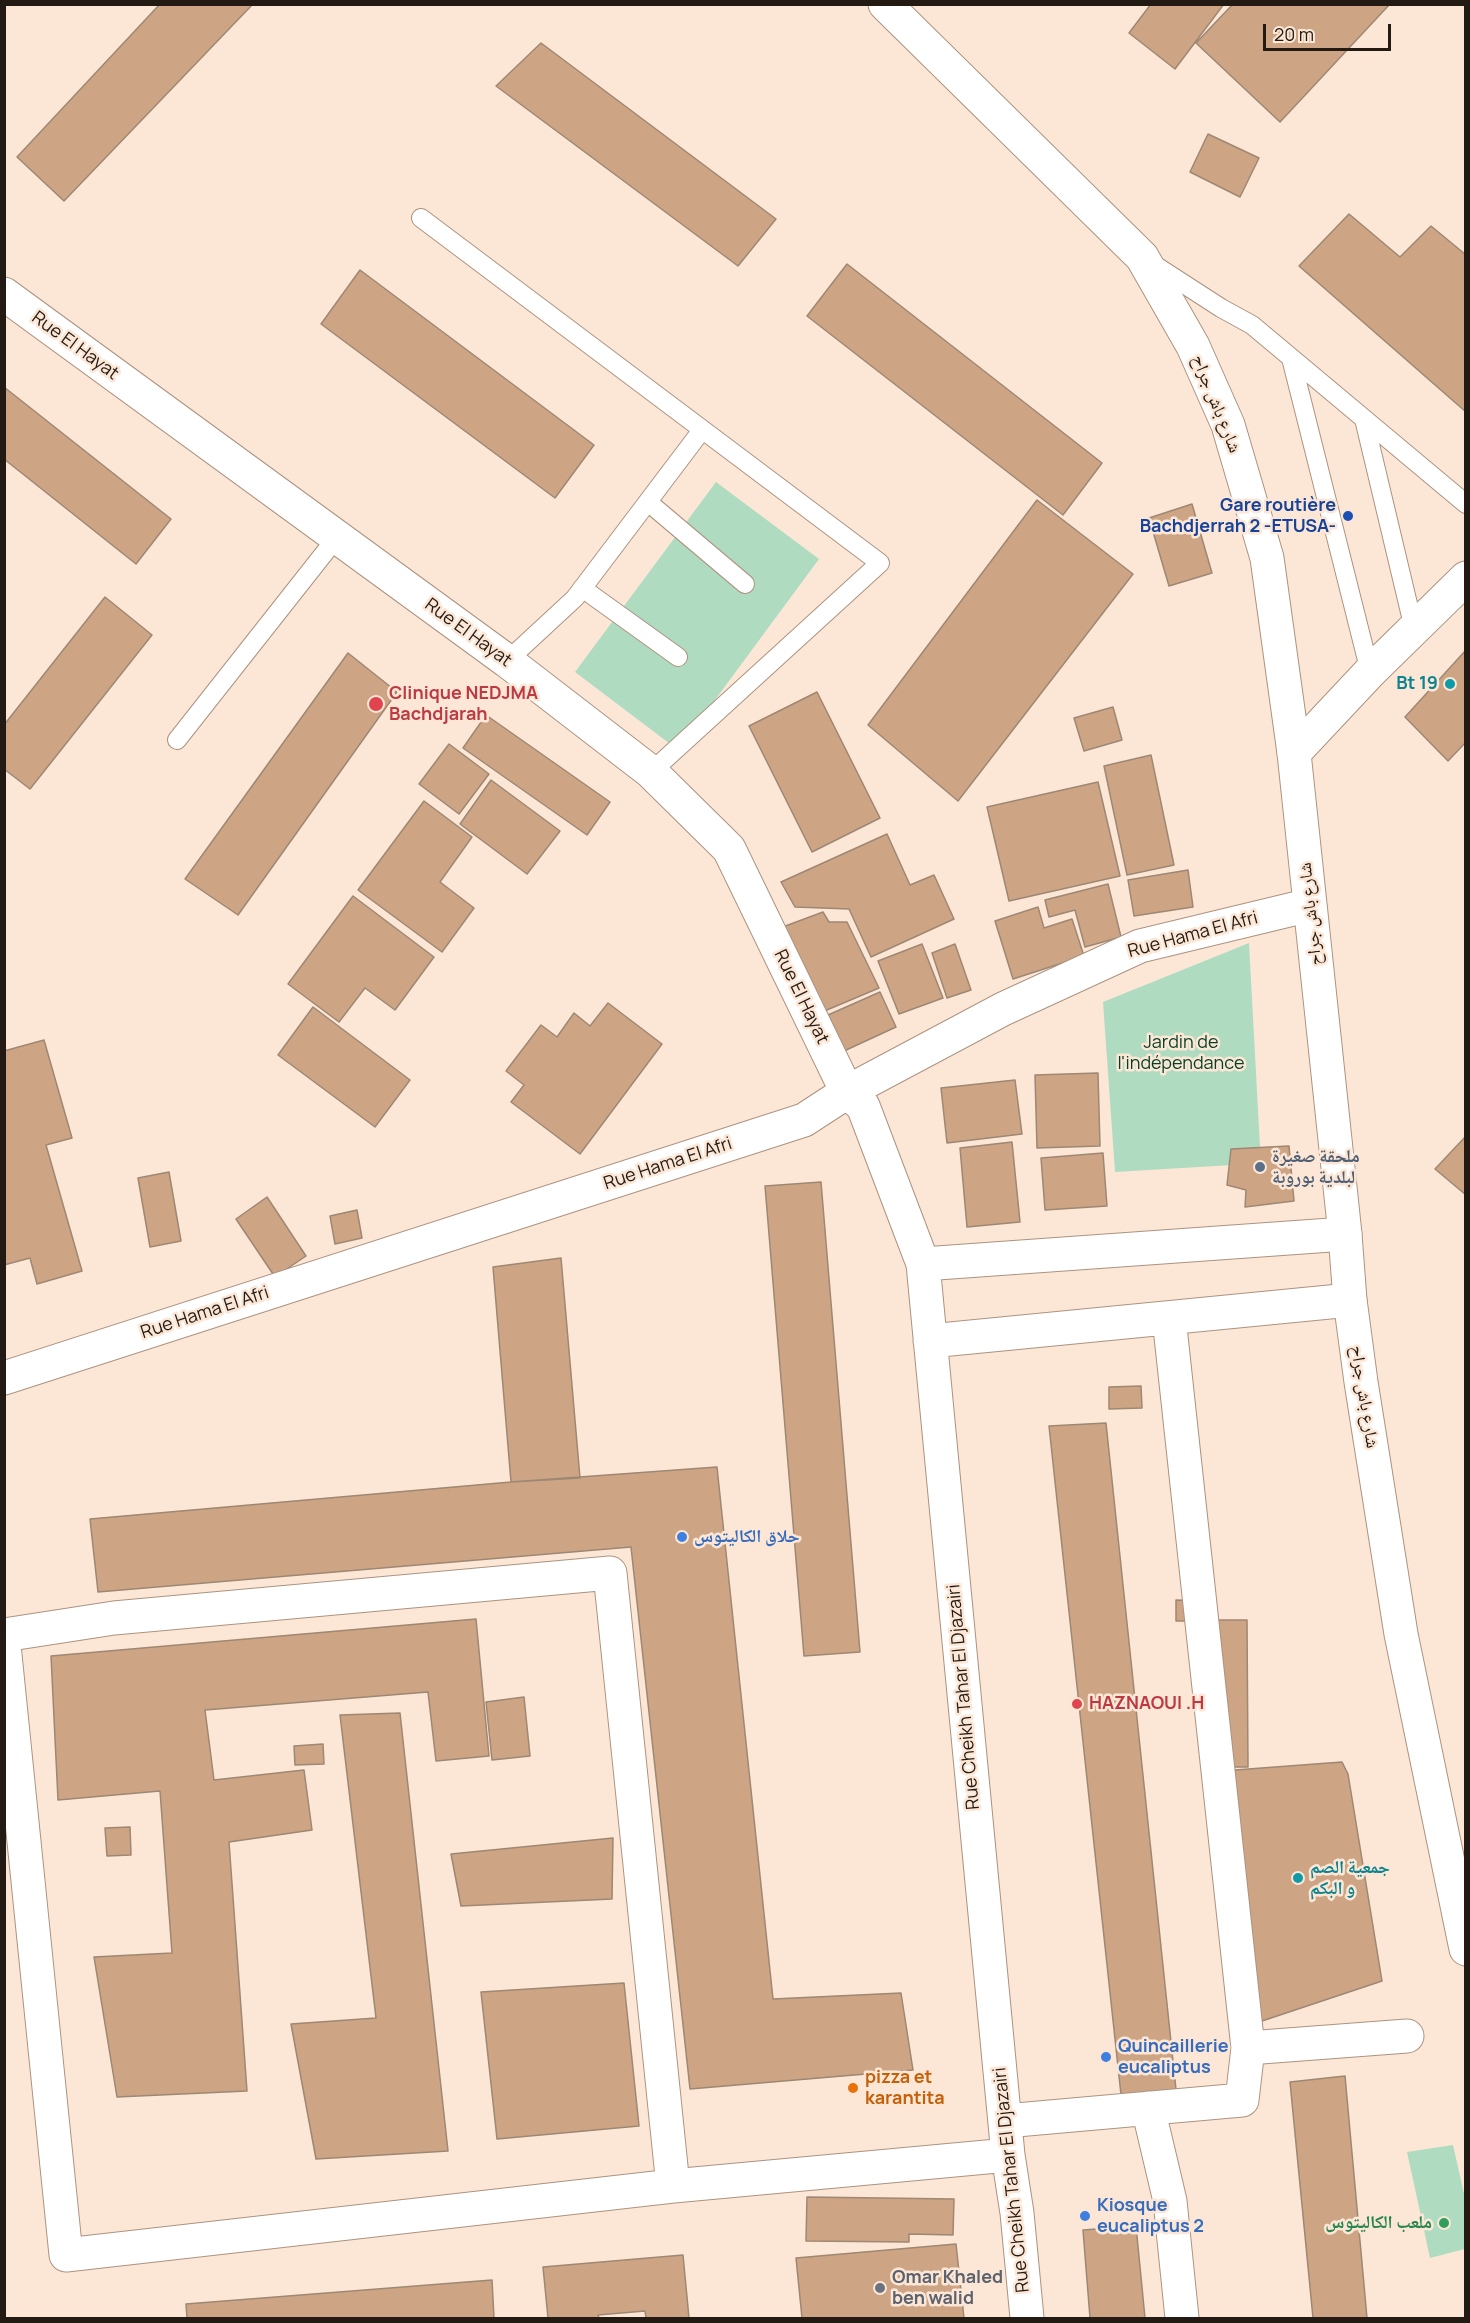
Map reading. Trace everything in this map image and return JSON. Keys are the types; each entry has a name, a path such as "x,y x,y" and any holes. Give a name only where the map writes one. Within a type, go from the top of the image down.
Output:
{"street":[{"name":"شارع باش جراح","path":"885,4 1142,257 1193,346 1228,425 1267,558 1294,753 1350,1300 1401,1634 1459,1874 1466,1949"},
{"name":"Rue El Hayat","path":"4,294 507,661 651,772 729,849 847,1092"},
{"path":"1294,753 1370,672 1466,578"},
{"name":"Rue Hama El Afri","path":"4,1378 804,1120 847,1092 1004,1009 1140,946 1310,904"},
{"name":"Rue Cheikh Tahar El Djazairi","path":"847,1092 863,1106 923,1264 1008,2155 1017,2213 1027,2319"},
{"path":"923,1264 1345,1234"},
{"path":"930,1341 1350,1300"},
{"path":"1005,2121 1242,2100 1248,2048 1169,1318"},
{"path":"4,1635 114,1618 610,1573 673,2186"},
{"path":"4,1645 66,2255 673,2186 1008,2155"},
{"path":"1248,2048 1407,2036"},
{"path":"1148,2108 1170,2201 1182,2319"}],"lane":[{"path":"421,218 880,563 651,772"},
{"path":"1142,257 1221,308 1252,325 1466,504"},
{"path":"1291,358 1370,672"},
{"path":"1364,419 1414,629"},
{"path":"507,661 575,598 702,430"},
{"path":"648,502 745,584"},
{"path":"177,740 337,537"},
{"path":"582,588 678,657"}],"green space":[{"path":"716,482 819,559 678,750 575,672"},
{"name":"Jardin de l'indépendance","path":"1249,943 1260,1147 1266,1163 1115,1172 1103,1002"},
{"name":"ملعب الكاليتوس","path":"1453,2145 1465,2198 1465,2249 1430,2258 1407,2152"}],"building":[{"path":"160,4 253,4 64,201 17,157"},
{"path":"1151,4 1224,4 1175,69 1129,33"},
{"path":"1233,4 1390,4 1280,122 1196,43"},
{"path":"541,43 776,219 738,266 496,86"},
{"path":"1208,134 1259,158 1240,197 1190,172"},
{"path":"1349,214 1400,257 1431,226 1466,255 1466,412 1299,266"},
{"path":"847,264 1102,463 1063,515 807,316"},
{"path":"360,270 594,445 555,498 321,324"},
{"path":"4,387 171,519 136,564 4,459"},
{"path":"1037,500 1133,574 958,801 868,725"},
{"path":"1192,504 1212,573 1169,586 1149,518"},
{"path":"105,597 152,635 30,789 4,769 4,725"},
{"name":"Bt 19","path":"1466,650 1466,742 1448,761 1405,717"},
{"path":"348,653 397,692 238,915 185,879"},
{"path":"817,692 880,818 812,852 749,726"},
{"path":"1113,707 1122,740 1084,751 1074,718"},
{"path":"486,715 610,802 587,835 463,748"},
{"path":"449,744 489,774 459,814 419,784"},
{"path":"1151,755 1174,865 1127,875 1104,766"},
{"path":"491,780 560,831 527,874 460,824"},
{"path":"1098,782 1120,876 1009,901 987,807"},
{"path":"424,801 472,837 440,882 474,908 442,952 358,890"},
{"path":"887,834 910,885 934,875 954,919 871,957 849,909 795,907 781,882"},
{"path":"1188,870 1193,907 1134,916 1128,880"},
{"path":"1108,884 1121,937 1085,947 1075,910 1049,917 1045,900"},
{"path":"353,896 434,957 395,1010 365,988 339,1022 288,984"},
{"path":"1038,907 1044,928 1072,919 1084,956 1013,979 995,921"},
{"path":"823,912 829,922 847,922 879,988 815,1015 780,928"},
{"path":"922,944 943,998 899,1014 878,961"},
{"path":"955,944 971,990 947,998 932,953"},
{"path":"880,992 896,1027 844,1051 828,1015"},
{"path":"608,1003 662,1044 580,1154 511,1102 524,1085 506,1071 541,1025 557,1037 574,1013 590,1026"},
{"path":"313,1007 410,1080 375,1127 278,1055"},
{"path":"44,1040 72,1138 46,1145 82,1271 37,1284 30,1258 4,1265 4,1051"},
{"path":"1098,1073 1100,1146 1037,1148 1035,1075"},
{"path":"1015,1080 1022,1134 947,1143 941,1088"},
{"path":"1466,1136 1466,1195 1435,1169"},
{"path":"1012,1142 1020,1222 967,1227 960,1148"},
{"name":"ملحقة صغيرة لبلدية بوروبة","path":"1289,1146 1294,1201 1245,1207 1246,1190 1227,1185 1231,1149"},
{"path":"1103,1153 1107,1206 1045,1210 1041,1158"},
{"path":"169,1172 181,1241 150,1247 138,1178"},
{"path":"821,1182 860,1652 804,1656 765,1186"},
{"path":"267,1197 306,1256 275,1277 236,1219"},
{"path":"357,1210 362,1238 335,1244 330,1216"},
{"path":"561,1258 580,1478 511,1482 493,1267"},
{"path":"1141,1386 1142,1408 1109,1409 1109,1387"},
{"path":"1106,1423 1177,2099 1122,2104 1049,1426"},
{"path":"717,1467 773,1999 901,1993 913,2070 690,2089 631,1547 98,1592 90,1519 511,1482"},
{"path":"1176,1600 1206,1601 1205,1621 1176,1621"},
{"path":"476,1619 489,1756 436,1761 428,1692 205,1710 214,1780 304,1770 312,1830 229,1842 247,2091 117,2097 94,1957 172,1953 160,1791 58,1800 51,1656"},
{"path":"1218,1620 1247,1620 1248,1767 1218,1767"},
{"path":"524,1697 530,1756 492,1760 486,1702"},
{"path":"400,1713 448,2151 316,2159 291,2024 376,2018 340,1715"},
{"path":"323,1744 324,1764 295,1765 294,1746"},
{"name":"جمعية الصم و البكم","path":"1342,1762 1348,1774 1382,1981 1247,2026 1220,1775 1235,1770"},
{"path":"130,1827 131,1855 107,1856 105,1828"},
{"path":"613,1838 612,1899 461,1906 451,1854"},
{"path":"624,1983 639,2126 497,2139 481,1992"},
{"path":"1345,2076 1367,2318 1313,2318 1290,2082"},
{"path":"807,2197 954,2199 953,2235 909,2234 909,2242 806,2241"},
{"path":"1136,2226 1145,2318 1090,2318 1083,2230"},
{"name":"Omar Khaled ben walid","path":"956,2244 964,2318 802,2318 796,2258"},
{"path":"683,2255 689,2318 646,2318 645,2311 598,2315 599,2318 548,2318 543,2267"},
{"path":"492,2280 494,2318 187,2318 186,2304"}],"place":[{"name":"Gare routière Bachdjerrah 2 -ETUSA-","path":"1348,516"},
{"name":"Bt 19","path":"1450,684"},
{"name":"Clinique NEDJMA Bachdjarah","path":"376,704"},
{"name":"ملحقة صغيرة لبلدية بوروبة","path":"1260,1167"},
{"name":"حلاق الكاليتوس","path":"682,1537"},
{"name":"HAZNAOUI .H","path":"1077,1704"},
{"name":"جمعية الصم و البكم","path":"1298,1878"},
{"name":"Quincaillerie eucaliptus","path":"1106,2057"},
{"name":"pizza et karantita","path":"853,2088"},
{"name":"Kiosque eucaliptus 2","path":"1085,2216"},
{"name":"ملعب الكاليتوس","path":"1444,2223"},
{"name":"Omar Khaled ben walid","path":"880,2288"}]}
